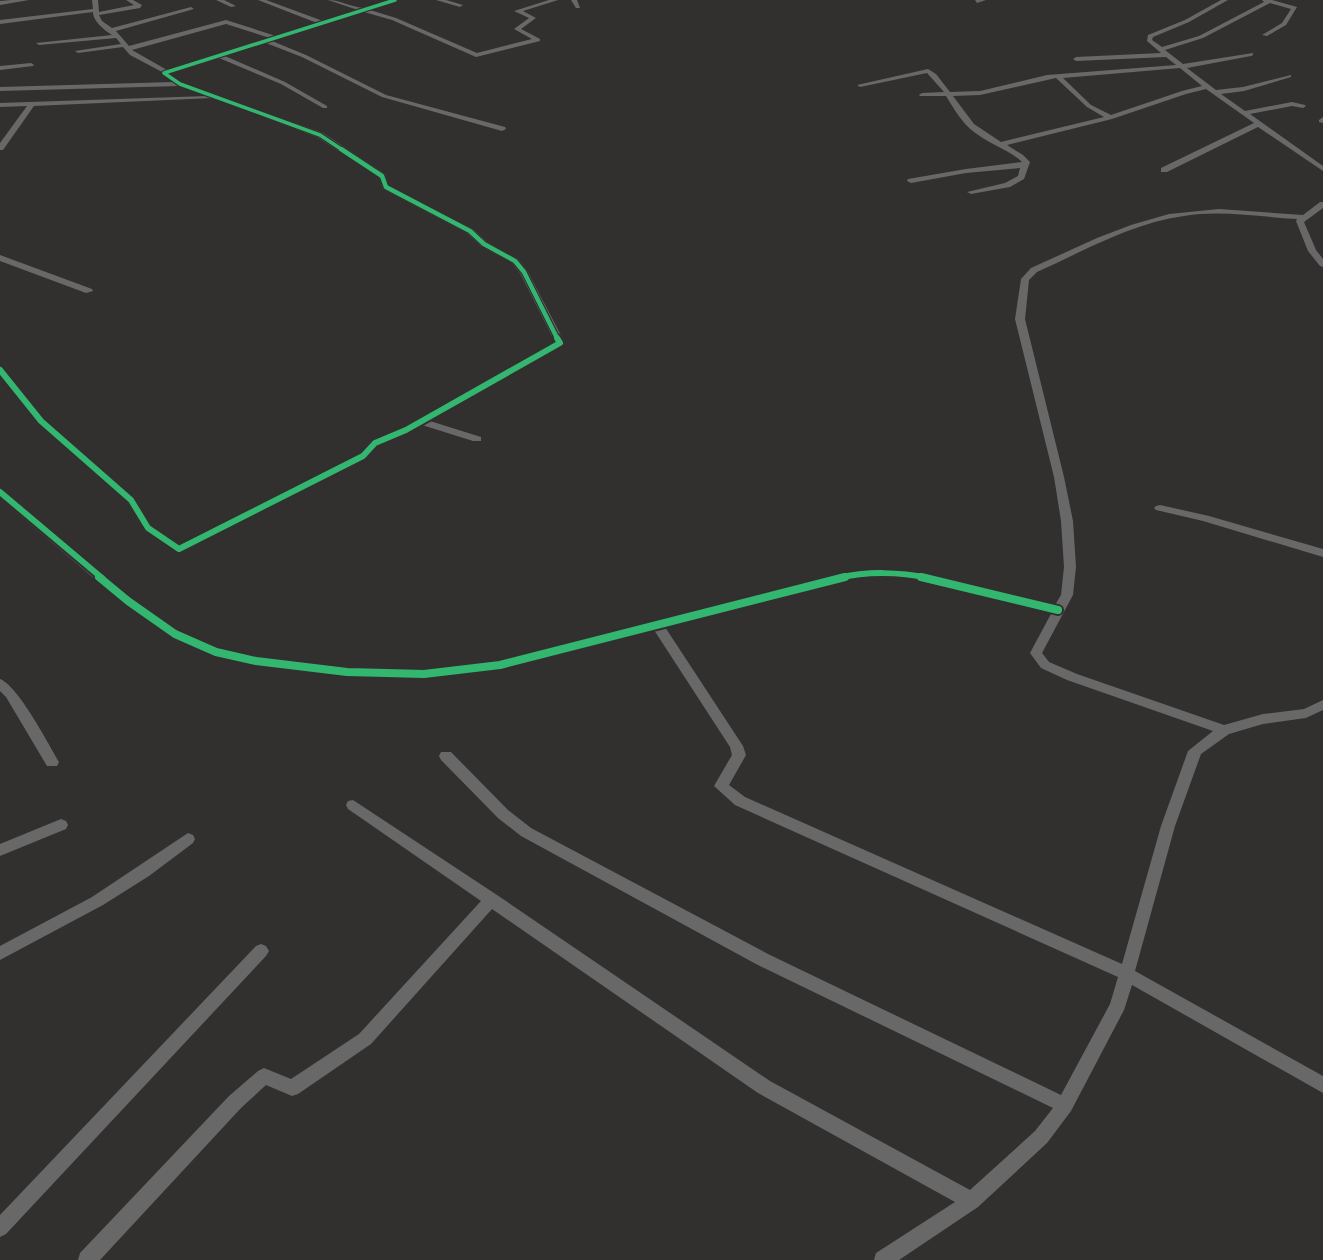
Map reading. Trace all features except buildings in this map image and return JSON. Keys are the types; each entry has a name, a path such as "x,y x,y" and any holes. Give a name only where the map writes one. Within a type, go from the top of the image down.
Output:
{"street":[{"path":"0,3 26,0"},
{"path":"95,0 100,22 144,62 165,71 180,84"},
{"path":"0,22 140,6 129,0"},
{"path":"219,0 233,6"},
{"path":"261,0 323,23"},
{"path":"331,0 394,19 476,55 538,40 517,29 533,18 517,12 555,0"},
{"path":"165,71 222,57 395,0"},
{"path":"439,0 460,5"},
{"path":"574,0 578,7"},
{"path":"1225,0 1150,36 1149,40 1323,169"},
{"path":"1076,59 1162,52 1201,37 1267,1 1295,8 1284,24 1265,35"},
{"path":"109,30 191,9"},
{"path":"78,51 126,47 226,22 277,38"},
{"path":"40,43 118,36"},
{"path":"267,41 304,56 384,96 502,129"},
{"path":"922,95 992,92 1057,76 1181,66 1251,54"},
{"path":"222,57 283,83 325,107"},
{"path":"0,68 31,65"},
{"path":"860,85 923,70 939,80 945,94 971,127 1022,158 1025,165 1021,177 1007,185 971,192"},
{"path":"1057,76 1090,106 1110,118"},
{"path":"1217,92 1244,89 1289,76"},
{"path":"0,89 180,84 320,135 382,176 386,187 470,231 484,244 514,261 524,271 559,343 420,421 375,443 363,456 180,549 148,528 131,500 41,421 0,370"},
{"path":"1000,145 1110,118 1208,86"},
{"path":"0,105 220,97"},
{"path":"0,148 32,104"},
{"path":"1245,113 1292,104 1303,106"},
{"path":"1164,170 1260,123"},
{"path":"911,181 966,171 1025,165"},
{"path":"1323,204 1300,221 1302,232 1323,264"},
{"path":"1224,730 1072,677 1045,665 1036,653 1067,595 1070,567 1067,521 1059,478 1020,319 1026,279 1034,270 1115,233 1171,215 1218,212 1303,217"},
{"path":"0,258 89,291"},
{"path":"420,421 477,439"},
{"path":"0,492 128,601 175,634 216,652 256,662 347,672 424,674 500,665 856,574 910,575 1058,610"},
{"path":"1160,508 1205,517 1323,553"},
{"path":"657,625 736,746 739,755 722,786 740,801 1127,974 1323,1085"},
{"path":"0,683 11,694 52,762"},
{"path":"883,1260 972,1201 1041,1137 1065,1105 1118,1005 1168,826 1195,751 1224,730 1263,719 1306,713 1323,705"},
{"path":"446,756 503,814 526,832 762,959 1065,1105"},
{"path":"353,805 764,1087 972,1201"},
{"path":"0,850 61,825"},
{"path":"0,953 72,918 149,870 188,839"},
{"path":"88,1260 235,1102 264,1076 292,1088 365,1039 492,899"},
{"path":"0,1227 261,951"}],"cycle path":[{"path":"0,370 41,421 131,500 148,528 179,549 363,456 375,443 406,430 560,343 524,272 515,261 484,244 470,231 386,187 382,176 320,135 180,84 164,73 395,0"},
{"path":"0,492 128,601 175,634 216,652 256,661 347,672 424,674 500,665 856,574 910,574 1058,610"}]}
